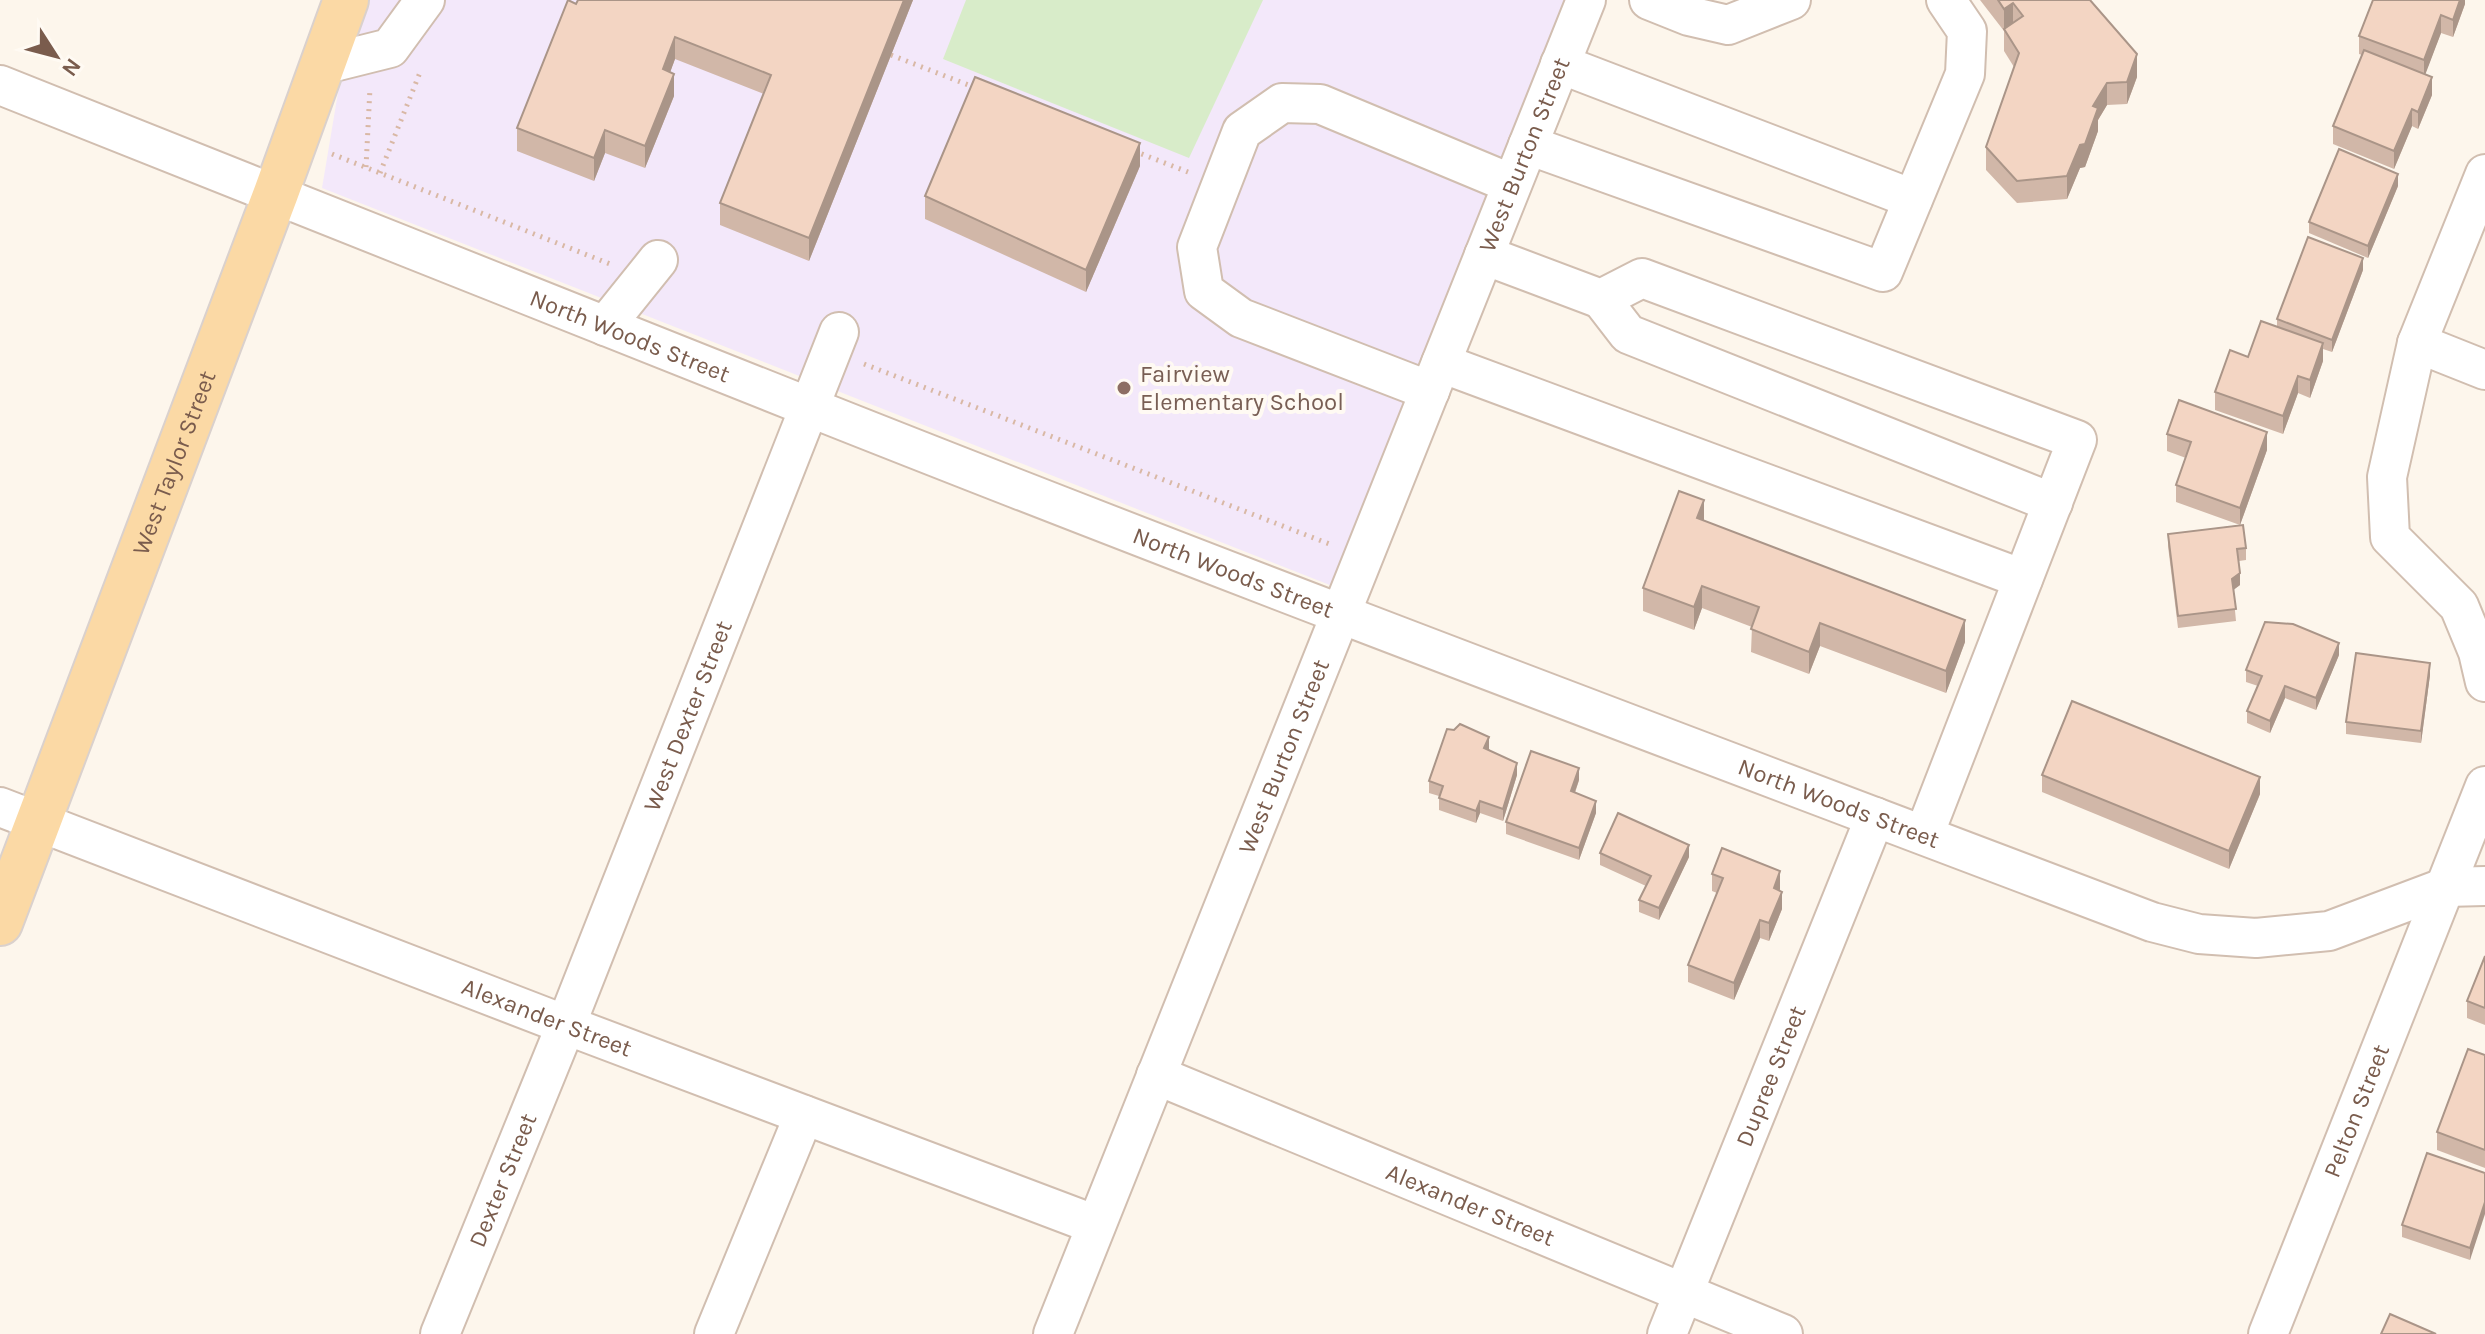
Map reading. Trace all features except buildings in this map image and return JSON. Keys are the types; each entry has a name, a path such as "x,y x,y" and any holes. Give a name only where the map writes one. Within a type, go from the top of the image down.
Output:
{"main road":[{"name":"West Taylor Street","path":"0,923 19,814 276,193 346,0"}],"street":[{"path":"322,65 390,48 425,0"},
{"name":"West Burton Street","path":"1053,1334 1586,0"},
{"path":"1649,0 1689,16 1728,25 1791,0"},
{"path":"1528,145 1883,272 1965,74 1967,31 1946,0"},
{"path":"1560,64 1913,199"},
{"name":"North Woods Street","path":"0,85 809,407 1340,614 2152,922 2199,934 2256,938 2329,931 2446,887 2485,886"},
{"path":"1512,184 1320,104 1282,103 1242,131 1197,247 1204,291 1241,318 1435,377 2023,579"},
{"path":"2485,174 2417,343 2387,477 2390,537 2459,606 2478,652 2485,682"},
{"path":"1484,255 1601,299 1628,334 2053,503"},
{"path":"605,326 658,260"},
{"path":"1601,299 1642,278 2077,440 1924,835"},
{"name":"West Dexter Street","path":"566,1025 839,332"},
{"path":"2417,343 2485,370"},
{"name":"Pelton Street","path":"2268,1334 2485,786"},
{"name":"Alexander Street","path":"19,814 1096,1225"},
{"name":"Dupree Street","path":"1667,1334 1875,817"},
{"name":"Dexter Street","path":"440,1334 566,1025"},
{"name":"Alexander Street","path":"1156,1075 1783,1334"},
{"path":"714,1334 804,1115"}],"path":[{"path":"366,167 372,53"},
{"path":"891,55 977,89"},
{"path":"380,173 425,58"},
{"path":"1121,145 1222,184"},
{"path":"292,151 333,155 611,264"},
{"path":"863,364 1363,557"}],"shaded area":[{"name":"Fairview Elementary School","path":"361,0 1570,0 1340,589 322,188 348,33"}],"green space":[{"path":"966,0 1263,0 1189,158 943,59"}],"place":[{"name":"Fairview Elementary School","path":"1124,388"}]}
